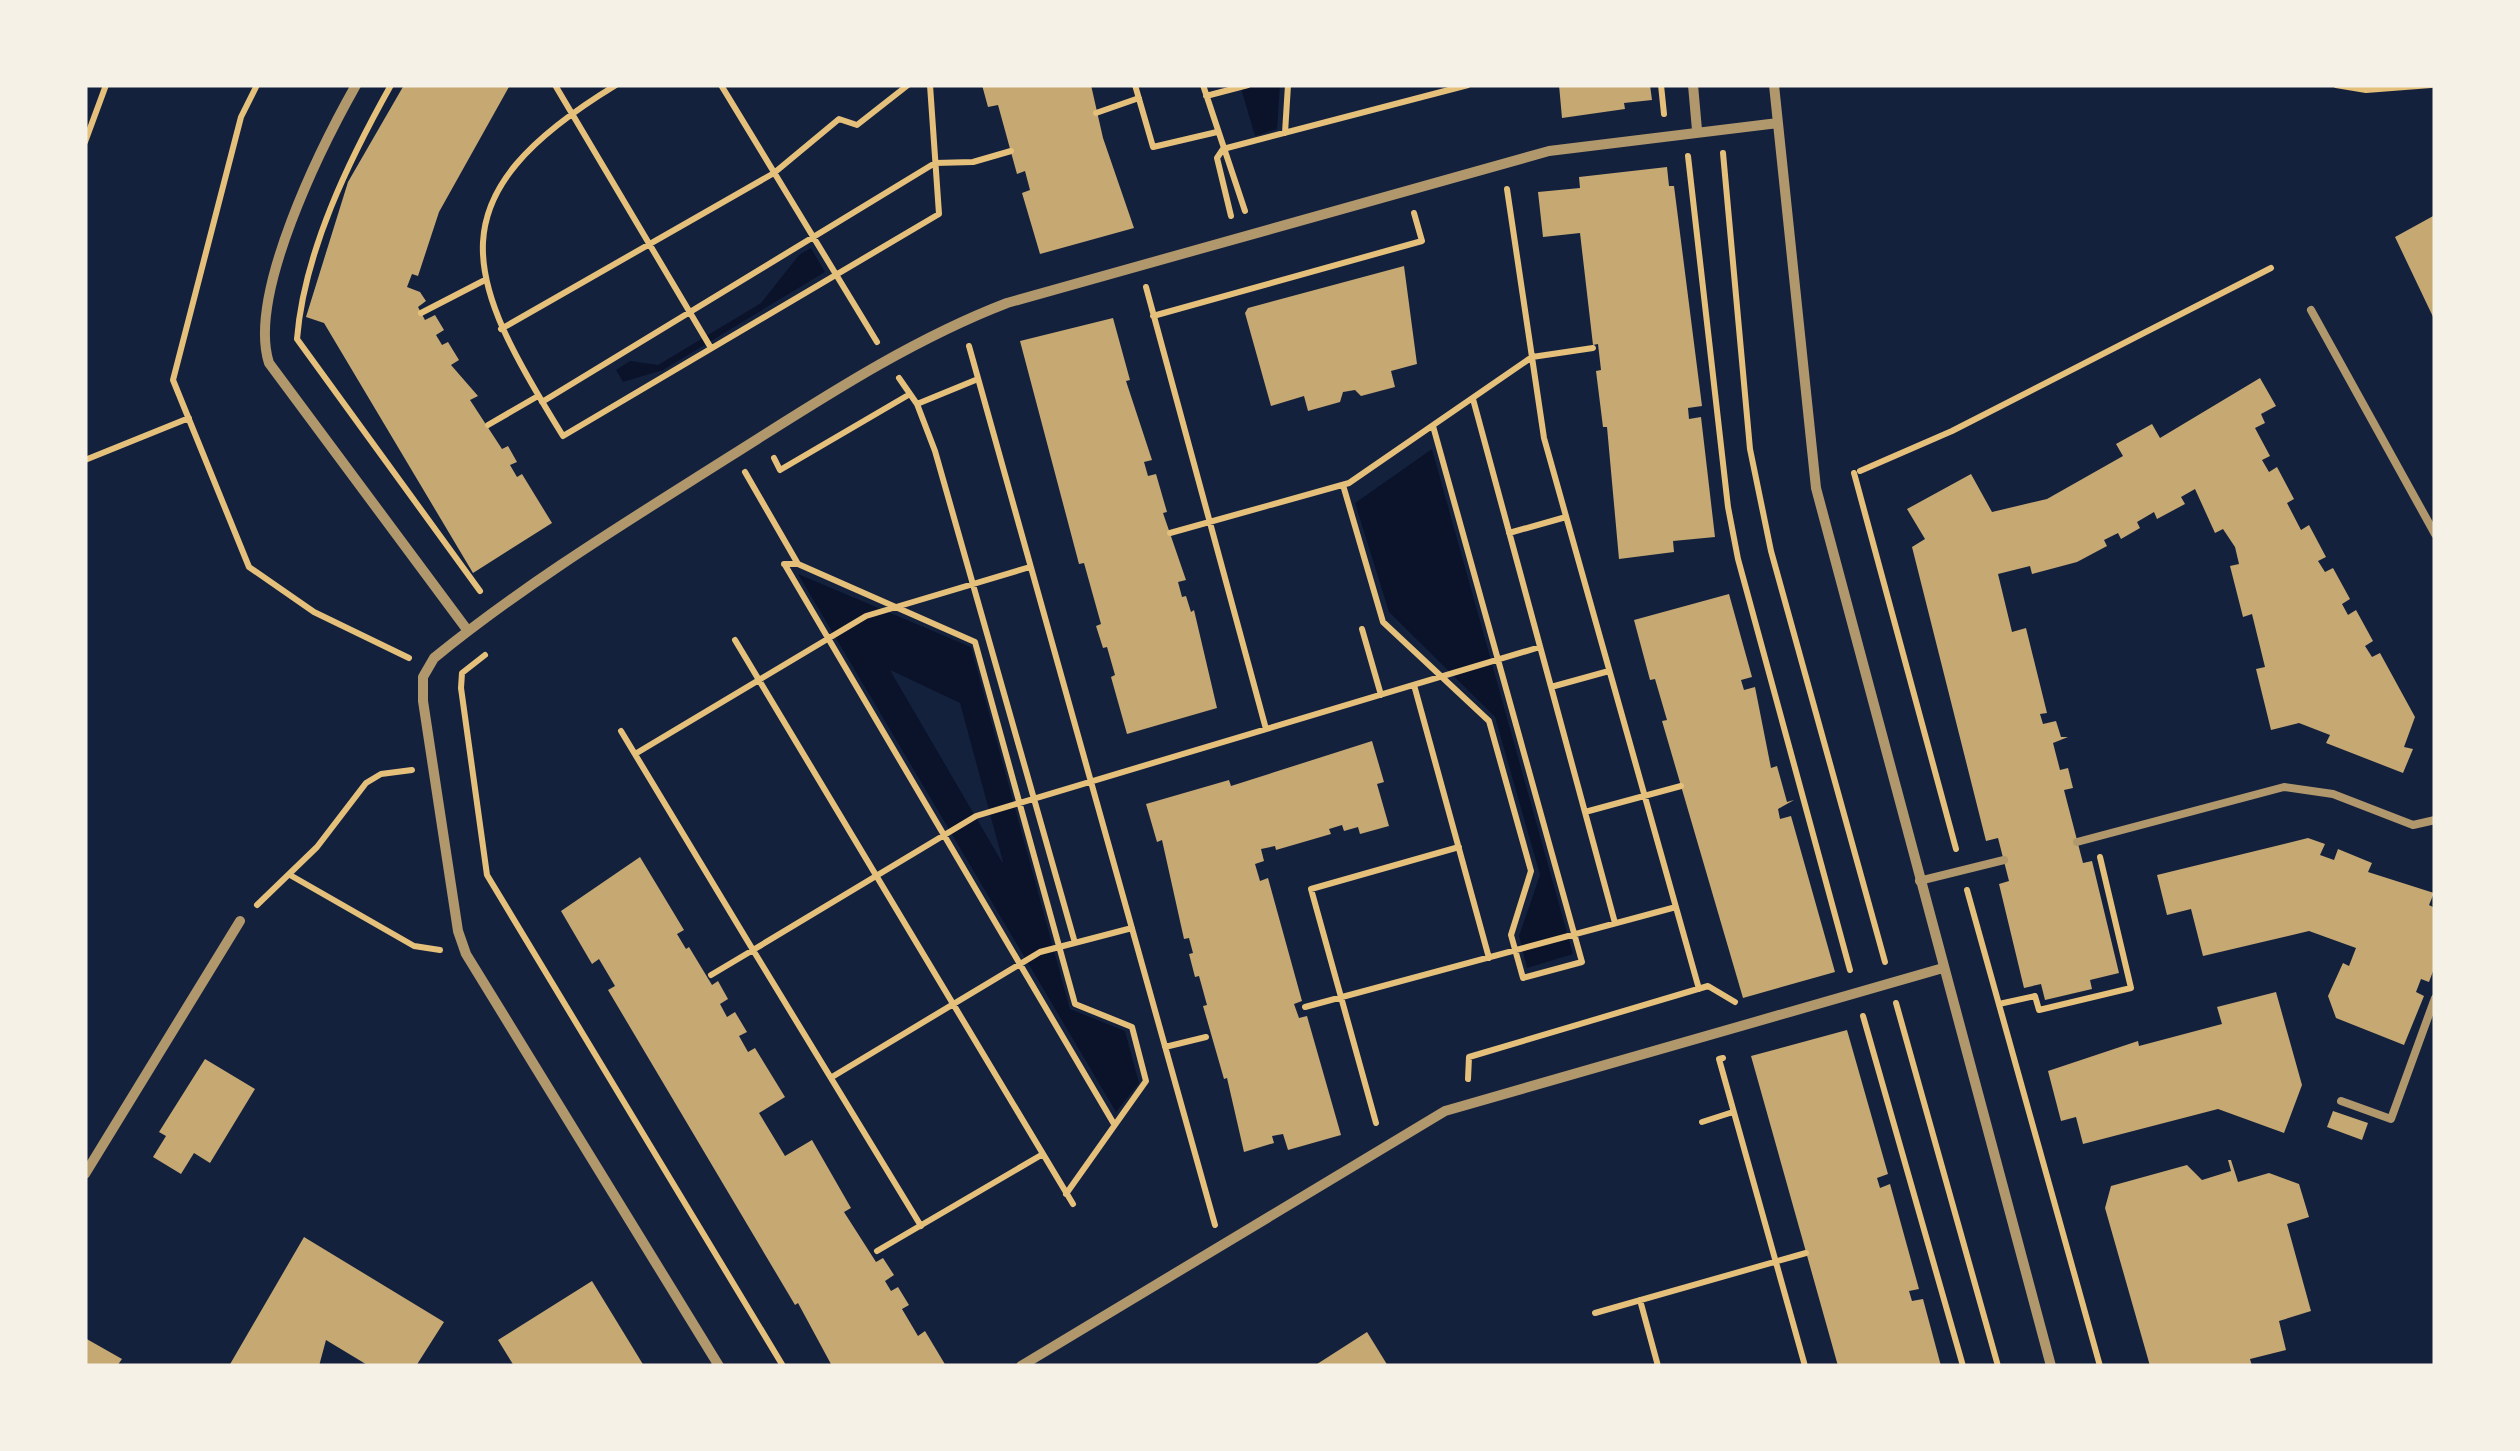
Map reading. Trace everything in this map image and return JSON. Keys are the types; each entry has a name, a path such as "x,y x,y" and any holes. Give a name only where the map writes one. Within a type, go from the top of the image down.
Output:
{"street":[{"path":"356,85 322,146 302,195 268,298 264,346 269,363 468,631"},
{"path":"1691,131 1693,85"},
{"path":"1774,85 1816,488 2051,1366"},
{"path":"719,1366 466,954 458,931 422,701 427,670 434,658 592,544 761,437 922,341 1007,304 1549,151 1778,123"},
{"path":"85,1174 240,921"},
{"path":"1022,1366 1445,1110 1944,968"}],"lane":[{"path":"2311,310 2435,534"},
{"path":"2077,842 2284,787 2333,794 2412,825 2435,820"},
{"path":"1920,882 2004,860"},
{"path":"2341,1100 2391,1118 2435,998"}],"path":[{"path":"85,142 106,85"},
{"path":"257,85 241,117 179,344 173,380 249,567 314,612 394,648 427,670"},
{"path":"391,85 348,163 300,310 298,338 479,592 494,582"},
{"path":"555,85 708,343"},
{"path":"616,85 539,138 512,168 487,215 481,247 484,281 500,329 562,436 708,343 938,214 930,85"},
{"path":"721,85 874,337"},
{"path":"500,329 774,172 839,119 857,125 908,85"},
{"path":"1135,85 1153,147 1216,132"},
{"path":"1203,85 1244,208"},
{"path":"1285,133 1288,85"},
{"path":"1232,218 1217,158 1223,149 1468,85"},
{"path":"2336,85 2366,90 2431,85"},
{"path":"1206,96 1244,86"},
{"path":"1096,113 1139,98"},
{"path":"1720,128 1754,466 1771,550 1998,1366"},
{"path":"1691,131 1734,542 1962,1366"},
{"path":"488,425 690,312 935,162 973,162 1011,151"},
{"path":"1507,189 1544,438 1699,989"},
{"path":"1153,316 1422,241"},
{"path":"2100,1366 1962,871 1857,472 1952,431 2271,268"},
{"path":"421,313 484,281"},
{"path":"1129,292 1146,288 1266,728"},
{"path":"982,335 967,340 1215,1225"},
{"path":"1170,533 1343,485 1532,357 1594,348"},
{"path":"917,404 978,379"},
{"path":"761,437 780,470 910,394 917,404 974,583 1076,943"},
{"path":"1473,399 1616,923"},
{"path":"85,460 189,418"},
{"path":"1343,485 1383,622 1445,675 1489,721 1531,872 1511,934 1523,978 1582,962 1571,935 1433,426"},
{"path":"730,480 772,454"},
{"path":"745,471 798,564"},
{"path":"1509,533 1566,517"},
{"path":"1066,1194 1146,1081 1132,1027 1075,1004 976,642 798,564 784,564 943,836 1024,962 1114,1124"},
{"path":"636,754 830,637 891,606 1030,567"},
{"path":"1362,629 1380,695"},
{"path":"735,640 1073,1204"},
{"path":"712,975 976,816 1540,647"},
{"path":"486,656 462,673 461,688 487,876 782,1366"},
{"path":"1551,687 1609,671"},
{"path":"1414,685 1489,958"},
{"path":"622,731 921,1226"},
{"path":"240,921 290,876 366,783 381,774 433,766"},
{"path":"1585,812 1680,786"},
{"path":"1999,1004 2035,996 2039,1010 2132,988 2096,836"},
{"path":"1378,1128 1311,889 1459,848"},
{"path":"290,876 414,946 466,954"},
{"path":"1304,1007 1676,907"},
{"path":"832,1077 1024,962 1057,948 1132,928"},
{"path":"1166,1048 1206,1037"},
{"path":"1718,1060 1805,1366"},
{"path":"1702,1122 1733,1112"},
{"path":"877,1252 1043,1154"},
{"path":"1595,1312 1806,1254"},
{"path":"1640,1300 1658,1366"}],"water":[{"path":"1240,85 1280,85 1277,129 1255,136"},
{"path":"811,248 825,272 663,370 623,382 616,370 630,361 658,365 761,303 799,255"},
{"path":"1432,449 1573,954 1527,968 1519,936 1540,875 1495,717 1389,612 1355,503"},
{"path":"798,574 971,647 1070,1009 1125,1031 1139,1083 1116,1112","holes":["890,670 960,703 1003,862"]}],"building":[{"path":"404,85 510,85 439,212 418,276 412,274 407,287 420,292 426,301 418,307 425,320 435,315 444,330 436,335 442,345 448,342 459,360 451,365 478,396 470,400 502,449 508,446 517,462 510,465 517,477 522,474 552,523 473,573 324,323 306,317 348,182"},
{"path":"982,85 1091,85 1103,138 1134,228 1040,254 1022,193 1030,190 1025,171 1017,174 998,105 988,107"},
{"path":"1559,85 1650,85 1652,100 1624,103 1625,109 1562,118"},
{"path":"1667,167 1669,186 1674,186 1702,406 1688,408 1689,419 1701,417 1715,537 1673,541 1674,552 1619,559 1607,427 1603,427 1596,371 1601,370 1598,344 1593,345 1580,233 1543,237 1538,192 1580,188 1579,177"},
{"path":"2435,215 2435,321 2395,237"},
{"path":"1404,266 1417,364 1391,371 1395,387 1361,396 1355,390 1343,392 1340,402 1308,411 1304,396 1271,406 1245,313 1248,308"},
{"path":"1113,318 1130,380 1126,381 1152,460 1144,462 1148,476 1156,474 1167,512 1163,513 1186,580 1178,582 1182,597 1186,596 1191,612 1194,610 1217,708 1127,734 1111,677 1115,675 1096,626 1101,624 1084,563 1079,564 1020,341"},
{"path":"2260,378 2276,406 2261,414 2265,423 2255,428 2270,456 2262,460 2269,472 2277,467 2294,499 2287,503 2301,530 2309,525 2326,557 2318,561 2325,572 2333,568 2350,599 2342,604 2348,615 2356,610 2373,641 2365,646 2372,657 2380,653 2415,717 2404,747 2413,749 2403,773 2326,743 2330,735 2299,723 2271,730 2256,669 2265,667 2252,614 2243,617 2230,566 2239,564 2235,547 2223,529 2215,533 2195,489 2181,497 2185,504 2157,519 2154,512 2137,522 2140,528 2121,539 2118,533 2104,540 2107,546 2077,562 2032,574 2030,566 1998,574 2012,632 2026,628 2047,713 2040,714 2043,724 2056,721 2061,737 2068,737 2053,743 2060,770 2068,768 2073,788 2064,790 2083,863 2092,861 2119,973 2090,980 2092,989 2045,1000 2041,984 2024,988 1999,884 2009,881 1998,838 1986,841 1912,547 1925,539 1907,509 1971,474 1992,512 2047,499 2123,456 2116,444 2152,424 2160,438"},
{"path":"1729,594 1752,677 1741,680 1744,690 1755,687 1771,768 1777,766 1787,802 1794,800 1778,809 1780,819 1791,816 1835,972 1743,998 1662,721 1667,720 1655,679 1650,680 1634,620"},
{"path":"1372,741 1384,782 1377,784 1389,826 1360,834 1358,827 1344,831 1342,825 1329,829 1331,834 1276,850 1275,846 1261,849 1264,861 1255,864 1260,881 1268,878 1302,1001 1294,1004 1299,1018 1307,1016 1341,1135 1288,1150 1283,1134 1272,1136 1274,1143 1244,1152 1227,1078 1224,1079 1203,1006 1207,1005 1199,976 1195,977 1189,954 1193,953 1189,938 1184,939 1162,840 1157,842 1146,804 1229,780 1231,786"},
{"path":"2308,838 2325,844 2320,855 2334,860 2338,849 2372,863 2368,872 2434,893 2429,905 2435,908 2435,966 2429,982 2421,979 2416,992 2424,996 2404,1045 2336,1018 2328,996 2343,963 2349,966 2356,948 2309,931 2203,956 2191,909 2167,915 2157,875"},
{"path":"640,857 684,930 677,934 686,949 689,947 712,985 718,981 728,999 720,1004 727,1017 735,1012 747,1032 739,1036 748,1052 755,1048 785,1097 759,1113 785,1156 812,1140 851,1208 844,1212 876,1262 883,1258 894,1275 885,1281 891,1291 898,1287 909,1305 902,1309 918,1336 925,1331 946,1366 832,1366 798,1303 795,1305 608,990 615,986 599,959 592,964 561,911"},
{"path":"2276,992 2302,1085 2284,1133 2218,1109 2083,1144 2076,1117 2061,1121 2048,1071 2138,1041 2139,1046 2222,1024 2217,1007"},
{"path":"1847,1030 1888,1174 1877,1178 1880,1188 1890,1184 1919,1289 1909,1291 1912,1301 1923,1299 1941,1366 1838,1366 1751,1056"},
{"path":"205,1059 255,1089 210,1163 194,1153 181,1174 153,1157 166,1136 159,1132"},
{"path":"2333,1111 2368,1123 2362,1140 2327,1127"},
{"path":"2228,1160 2238,1182 2269,1173 2299,1184 2309,1217 2287,1224 2311,1311 2279,1321 2286,1350 2250,1359 2252,1366 2150,1366 2105,1208 2111,1186 2187,1165 2202,1180 2231,1171"},
{"path":"304,1237 444,1322 416,1366 369,1366 326,1340 319,1366 229,1366"},
{"path":"592,1281 644,1366 514,1366 498,1340"},
{"path":"1367,1332 1388,1366 1314,1366"},
{"path":"85,1338 122,1359 117,1366 85,1366"}]}
